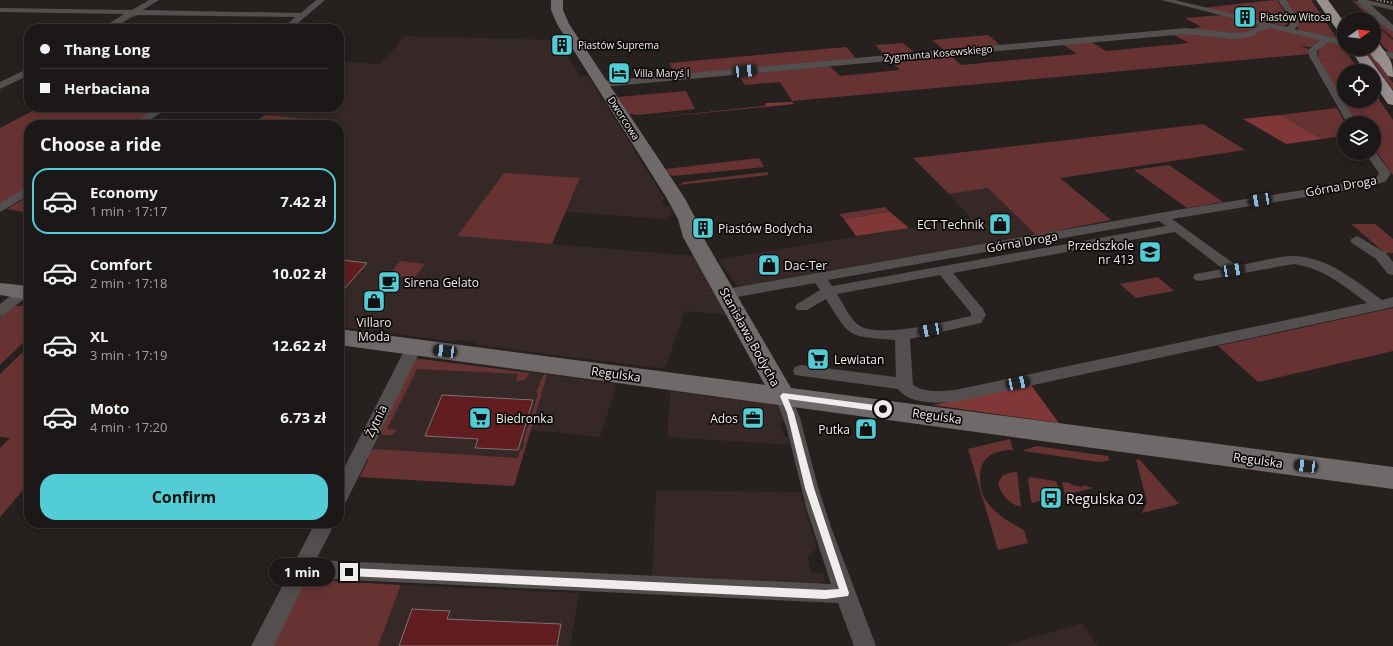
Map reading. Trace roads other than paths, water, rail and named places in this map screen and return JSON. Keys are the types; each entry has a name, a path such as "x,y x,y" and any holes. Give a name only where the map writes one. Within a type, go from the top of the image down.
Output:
{"highway":[{"path":"1322,0 1337,21"},
{"path":"1381,54 1393,72"},
{"path":"1381,84 1393,101"}],"street":[{"path":"113,24 154,0"},
{"path":"292,24 321,0"},
{"name":"Dworcowa","path":"557,0 559,17 675,197 687,219 693,237"},
{"path":"1165,0 1337,41"},
{"path":"1282,0 1294,20 1294,25 1289,30"},
{"path":"1358,0 1393,8"},
{"path":"1364,2 1376,16 1393,29"},
{"path":"0,10 303,15"},
{"name":"Zygmunta Kosewskiego","path":"602,84 1186,31 1234,36 1250,34 1257,29 1271,25"},
{"path":"1326,39 1312,50 1313,56 1348,116"},
{"path":"0,86 24,74"},
{"path":"143,120 157,112"},
{"name":"Górna Droga","path":"726,294 1161,217 1377,181 1385,174 1376,160"},
{"path":"0,208 24,193"},
{"path":"1161,217 1233,270"},
{"path":"802,307 828,292 1177,228"},
{"name":"Stanisława Bodycha","path":"693,237 783,396 791,413 810,488 844,593 866,646"},
{"path":"1357,240 1381,256 1393,271"},
{"path":"1213,255 1230,252"},
{"path":"1200,277 1294,260 1306,260 1327,269 1387,304"},
{"path":"819,278 849,325 854,330 902,336 972,322 978,318 979,315 976,309 944,271"},
{"path":"0,289 24,293"},
{"path":"0,311 24,294"},
{"path":"902,336 904,384 911,393 938,397 956,396 1387,304"},
{"name":"Regulska","path":"344,338 1393,478"},
{"name":"Żytnia","path":"344,486 414,347"},
{"path":"801,371 904,384"},
{"path":"262,646 322,528"},
{"path":"302,569 825,594 844,593"}],"railway":[{"path":"1377,0 1393,3"}],"place":[{"name":"Piastów Witosa","path":"1245,17"},
{"name":"Piastów Suprema","path":"562,45"},
{"name":"Villa Maryś I","path":"619,73"},
{"name":"ECT Technik","path":"1000,224"},
{"name":"Piastów Bodycha","path":"703,228"},
{"name":"Przedszkole nr 413","path":"1150,252"},
{"name":"Dac-Ter","path":"769,265"},
{"name":"Sirena Gelato","path":"389,282"},
{"name":"Villaro Moda","path":"374,301"},
{"name":"Lewiatan","path":"818,359"},
{"name":"Biedronka","path":"480,418"},
{"name":"Ados","path":"753,418"},
{"name":"Putka","path":"866,429"},
{"name":"Regulska 02","path":"1051,498"}]}
